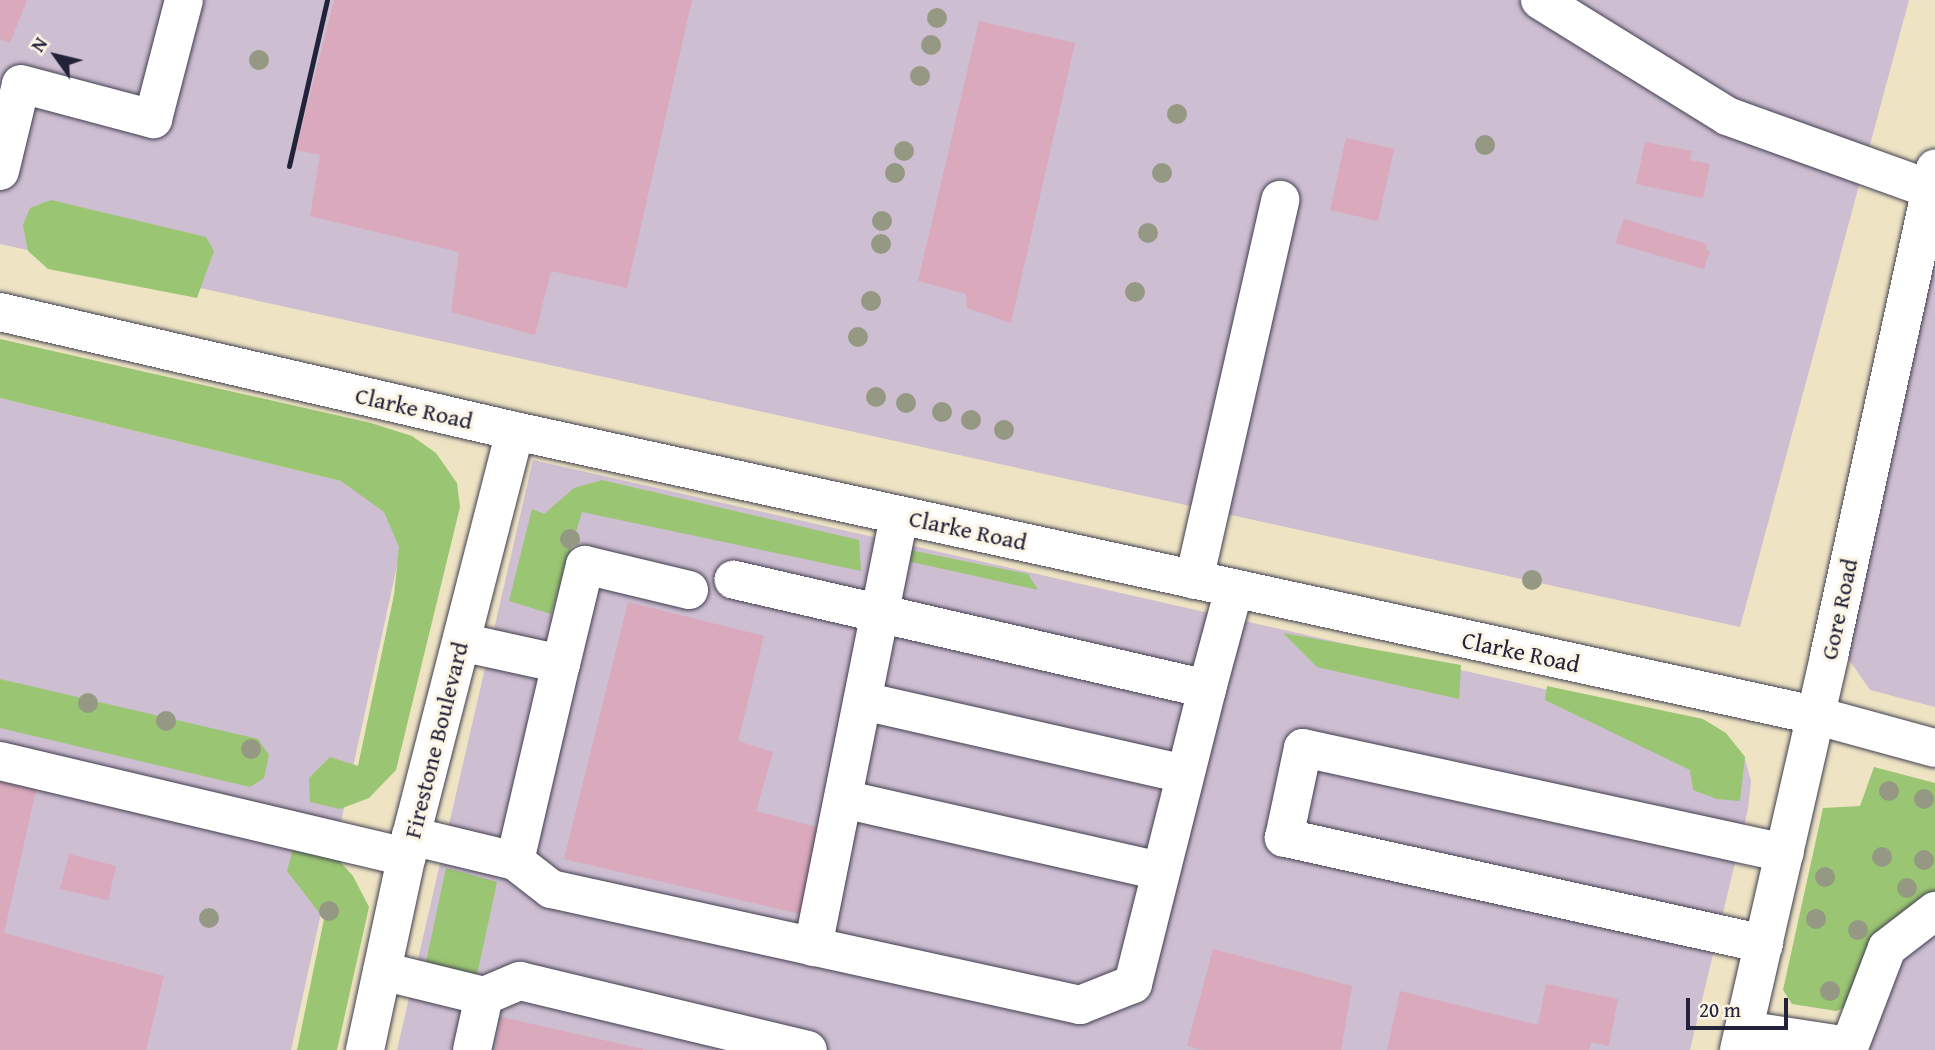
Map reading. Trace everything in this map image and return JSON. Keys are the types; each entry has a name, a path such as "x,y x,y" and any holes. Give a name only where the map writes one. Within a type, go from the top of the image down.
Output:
{"main road":[{"path":"0,171 10,82 153,119 184,0"},
{"path":"1541,0 1727,116 1933,178"},
{"name":"Gore Road","path":"1742,1040 1933,178"},
{"path":"1194,580 1280,200"},
{"name":"Clarke Road","path":"0,312 515,431 1814,715 1935,748"},
{"name":"Firestone Boulevard","path":"365,1050 409,847 515,431"},
{"path":"813,947 899,515"},
{"path":"515,861 585,565 689,590"},
{"path":"733,580 1207,689"},
{"path":"0,761 409,847 515,861 551,889 1080,1005 1133,984 1184,774 1234,589"},
{"path":"461,642 561,664"},
{"path":"863,701 1184,774"},
{"path":"1764,944 1284,838 1303,748 1785,853"},
{"path":"843,799 1159,872"},
{"path":"1742,1040 1848,1048 1887,948 1935,911"},
{"path":"382,971 484,996 520,981 808,1050"},
{"path":"472,1050 484,996"}],"shaded area":[{"path":"0,0 1909,0 1740,627 0,244"},
{"path":"1935,256 1935,707 1870,690 1847,657"},
{"path":"0,398 341,481 413,493 291,1050 0,1050"},
{"path":"533,460 1699,724 1744,756 1751,781 1748,809 1690,1050 397,1050"},
{"path":"1935,895 1935,1050 1835,1050 1872,935"}],"green space":[{"path":"51,200 206,237 214,251 197,298 48,269 28,251 23,225 30,208"},
{"path":"0,339 371,423 412,436 436,453 457,483 460,507 396,770 369,798 340,809 310,802 309,778 330,757 358,766 394,595 399,547 384,512 341,481 0,398"},
{"path":"602,480 859,540 861,571 582,512 551,614 509,601 532,509 544,514 574,488"},
{"path":"905,549 1028,574 1038,590 903,560"},
{"path":"1283,633 1461,665 1459,699 1317,667"},
{"path":"0,679 258,739 269,755 264,778 250,787 0,728"},
{"path":"1547,686 1703,719 1726,733 1745,757 1740,801 1717,799 1693,790 1690,770 1545,700"},
{"path":"1874,767 1935,783 1935,895 1872,935 1851,1005 1836,1011 1792,1004 1783,990 1823,808 1860,806"},
{"path":"294,845 335,856 353,876 369,907 337,1050 297,1050 324,919 287,871"},
{"path":"446,868 497,882 477,975 426,962"}],"building":[{"path":"0,0 27,0 10,43 0,39"},
{"path":"334,0 692,0 627,288 551,271 535,335 451,312 459,252 310,216 320,155 296,150"},
{"path":"979,21 1075,43 1011,323 967,308 966,294 918,281"},
{"path":"1346,138 1394,149 1378,221 1330,210"},
{"path":"1645,142 1692,151 1690,160 1710,164 1703,198 1636,184"},
{"path":"1624,219 1707,244 1706,250 1710,251 1704,269 1615,243"},
{"path":"628,602 764,636 738,741 773,752 756,811 820,828 800,914 564,859"},
{"path":"0,782 36,790 4,933 164,976 146,1050 0,1050"},
{"path":"69,854 116,866 108,900 60,889"},
{"path":"1213,949 1352,986 1341,1050 1202,1050 1187,1046"},
{"path":"1546,984 1618,999 1609,1046 1591,1042 1589,1050 1387,1050 1400,991 1538,1025"},
{"path":"501,1017 643,1049 643,1050 495,1050"}],"railway":[{"path":"289,166 327,0"}]}
